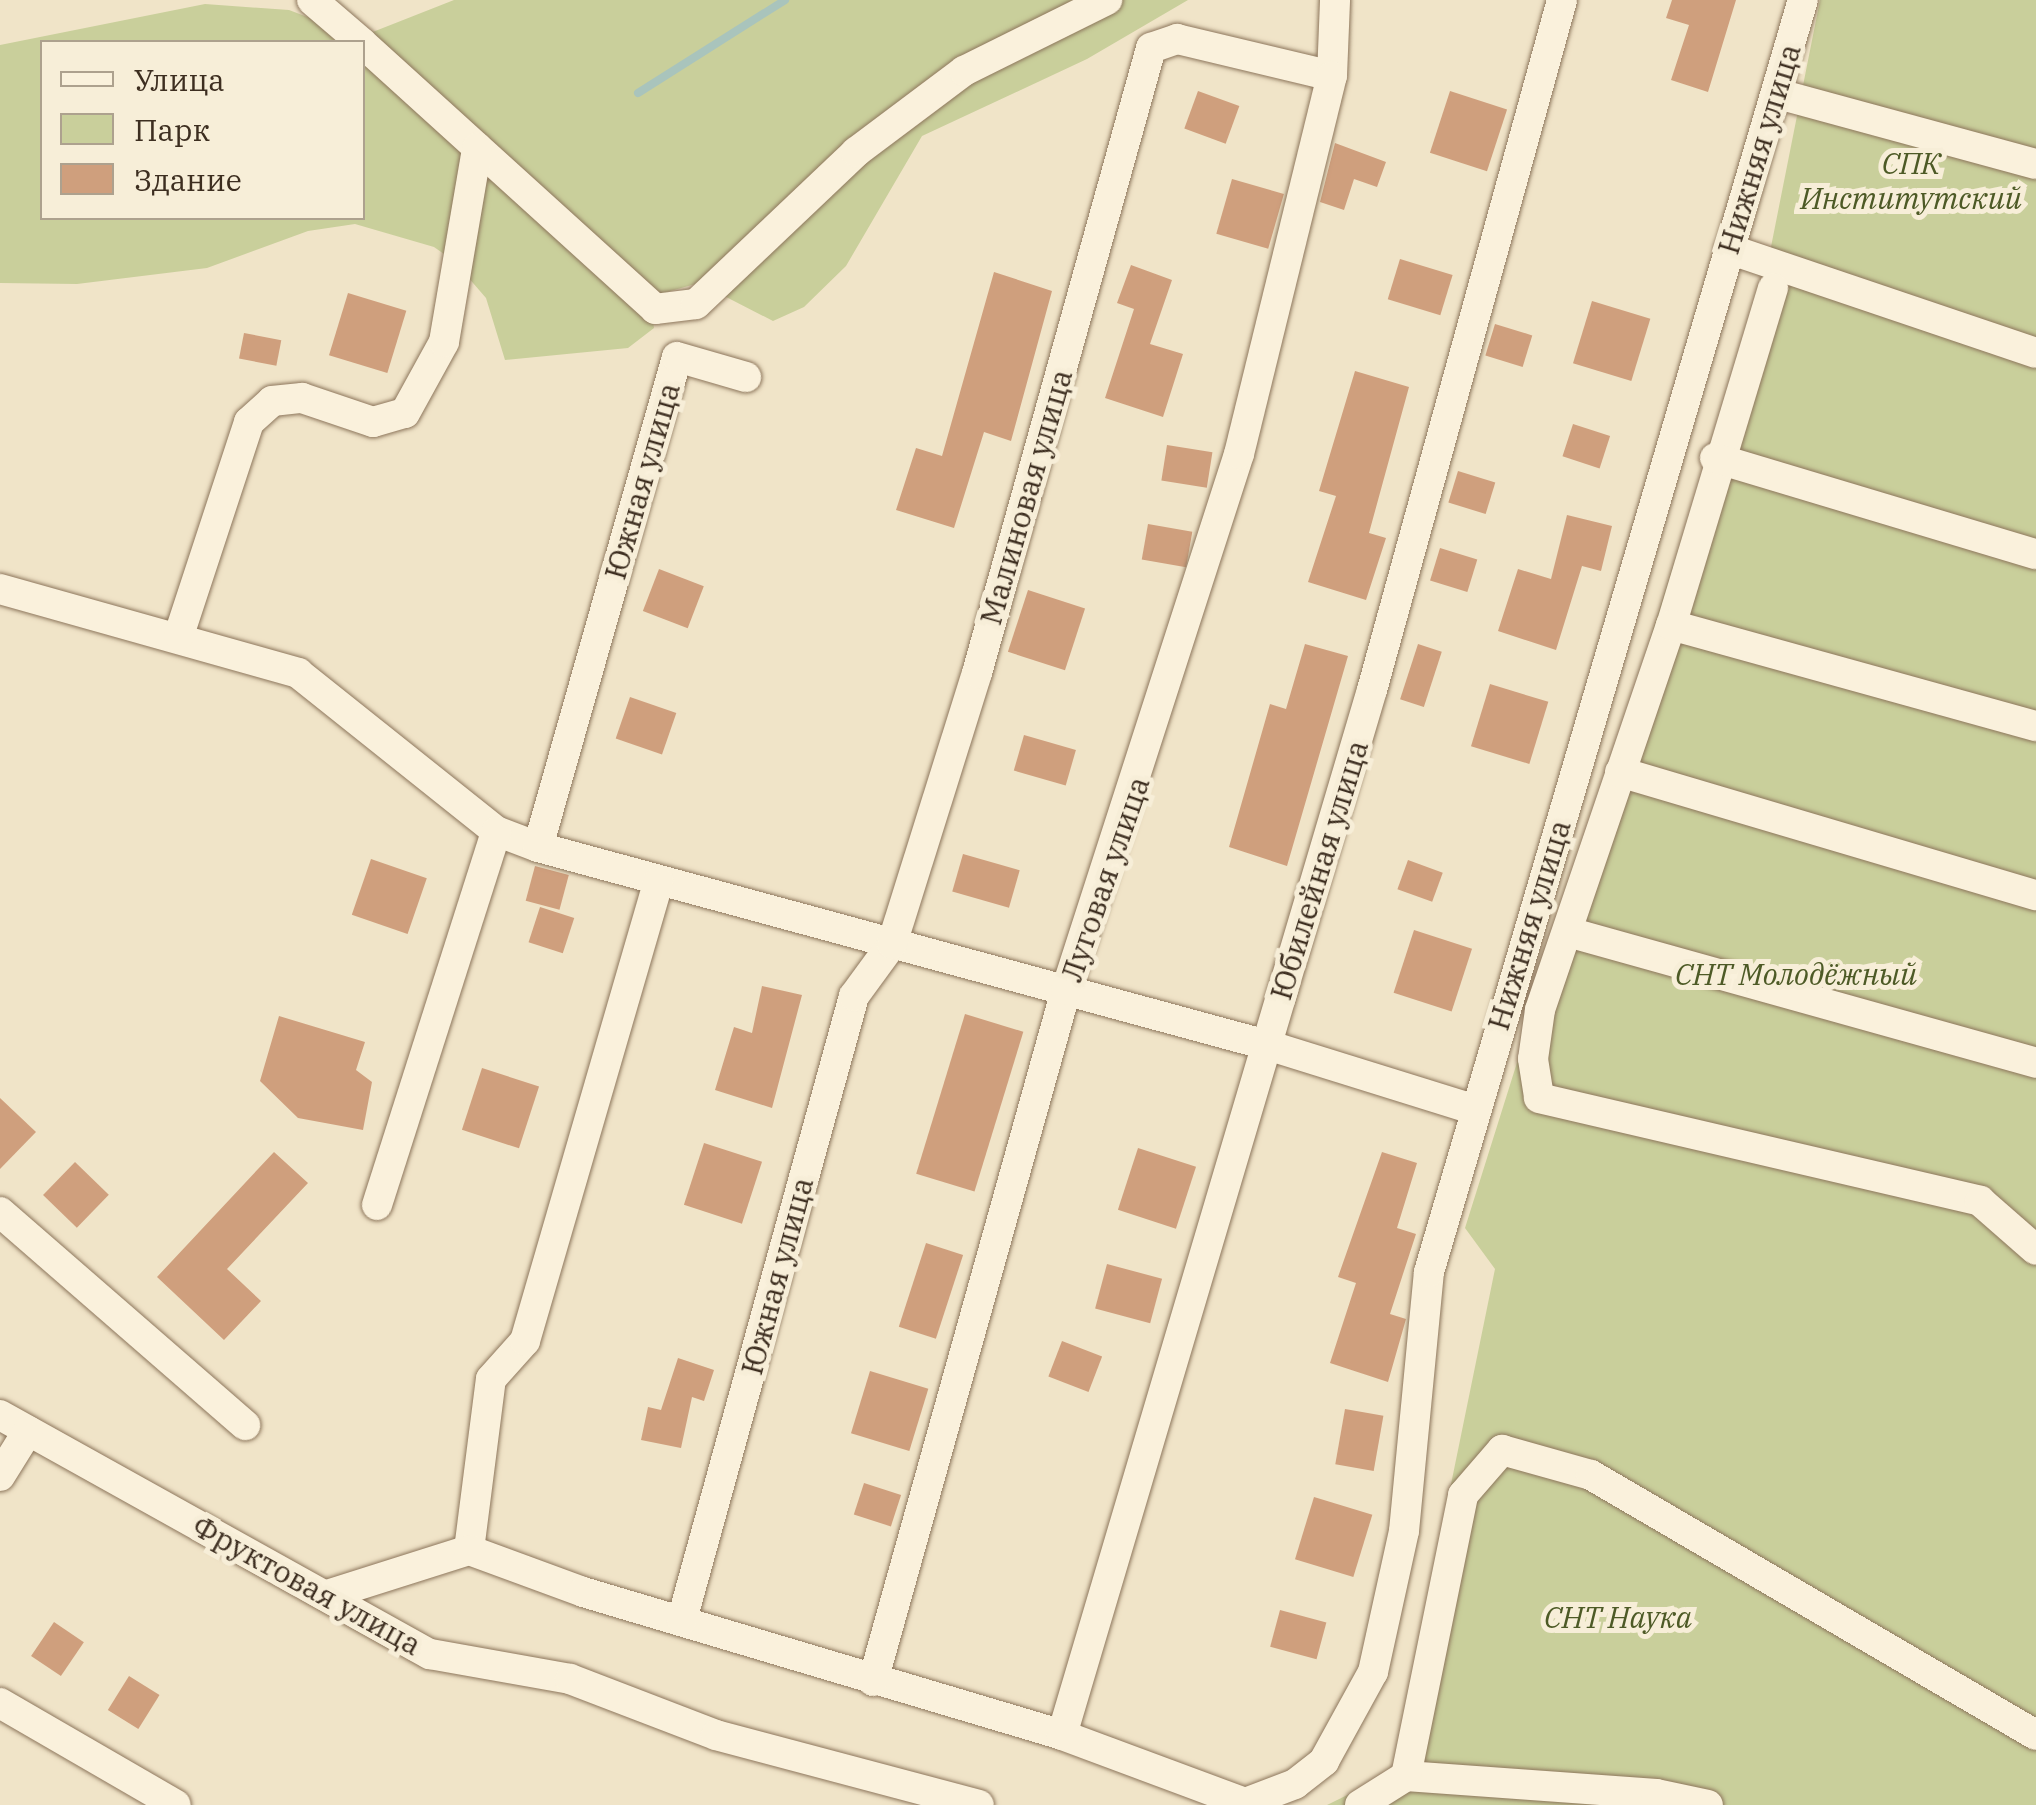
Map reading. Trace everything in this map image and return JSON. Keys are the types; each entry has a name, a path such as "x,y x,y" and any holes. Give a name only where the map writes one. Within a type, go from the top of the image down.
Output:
{"street":[{"path":"312,0 359,40"},
{"path":"365,46 656,308 696,304 856,152 964,71 1108,0"},
{"name":"Луговая улица","path":"873,1681 1066,990 1239,454 1332,76 1335,0"},
{"name":"Юбилейная улица","path":"1062,1735 1267,1045 1562,0"},
{"name":"Нижняя улица","path":"1241,1803 1282,1791 1316,1768 1344,1734 1374,1672 1404,1531 1429,1272 1473,1110 1804,0"},
{"name":"Малиновая улица","path":"892,944 977,673 1151,48 1177,40 1332,76"},
{"path":"1778,94 2036,164"},
{"path":"178,635 249,422 272,401 302,398 373,422 405,413 444,342 477,148"},
{"path":"1729,249 2036,353"},
{"path":"1773,288 1715,458 1670,625 1540,1010 1539,1098 1980,1201 2036,1250"},
{"name":"Южная улица","path":"538,848 676,358 746,377"},
{"path":"1715,458 2036,554"},
{"path":"0,589 178,635 298,674 496,831 538,848 1267,1045 1473,1110"},
{"path":"1670,625 2036,726"},
{"path":"1620,772 2036,895"},
{"path":"377,1204 496,831"},
{"path":"468,1550 491,1379 525,1341 660,880"},
{"path":"1568,932 2036,1063"},
{"name":"Южная улица","path":"682,1620 854,996 892,944"},
{"path":"0,1212 245,1425"},
{"name":"Фруктовая улица","path":"0,1415 430,1654 570,1679 716,1735 979,1805"},
{"path":"0,1476 28,1431"},
{"path":"1406,1776 1463,1495 1502,1450 1590,1475 2036,1735"},
{"path":"327,1595 468,1550 873,1681 1062,1735 1241,1803"},
{"path":"0,1703 176,1805"},
{"path":"1360,1805 1406,1776 1656,1794 1708,1805"}],"green space":[{"path":"454,0 1188,0 1087,59 922,136 846,266 804,307 773,321 699,283 667,292 652,314 654,328 628,348 505,360 486,298 454,261 434,247 355,224 308,231 207,268 77,284 0,283 0,45 205,4 289,10 360,37"},
{"path":"1820,0 2036,0 2036,1805 1327,1805 1392,1773 1495,1269 1465,1228 1767,267"}],"building":[{"path":"1672,0 1736,0 1708,92 1671,80 1689,25 1666,18"},
{"path":"1198,91 1239,106 1226,144 1184,129"},
{"path":"1450,91 1507,110 1487,171 1430,153"},
{"path":"1335,143 1386,162 1377,187 1354,179 1344,210 1320,202"},
{"path":"1232,179 1284,194 1268,249 1216,234"},
{"path":"1400,259 1453,275 1440,315 1388,299"},
{"path":"1131,265 1172,280 1150,344 1183,354 1163,417 1105,398 1134,309 1117,303"},
{"path":"994,272 1052,291 1011,441 984,432 954,528 896,510 916,448 942,456"},
{"path":"348,293 406,311 387,373 329,355"},
{"path":"1592,301 1650,319 1631,381 1573,363"},
{"path":"1495,324 1532,335 1523,367 1485,356"},
{"path":"244,333 281,340 276,366 239,359"},
{"path":"1355,371 1409,387 1369,533 1386,538 1366,600 1308,582 1336,496 1319,491"},
{"path":"1573,424 1610,436 1600,468 1562,456"},
{"path":"1167,445 1212,452 1207,488 1161,481"},
{"path":"1458,471 1495,482 1486,514 1448,503"},
{"path":"1567,515 1612,526 1601,571 1582,566 1556,650 1498,631 1518,569 1551,579"},
{"path":"1148,524 1192,532 1186,567 1142,559"},
{"path":"1440,548 1477,559 1467,592 1430,581"},
{"path":"659,569 704,586 688,628 643,611"},
{"path":"1028,590 1085,609 1065,670 1008,652"},
{"path":"1305,644 1348,656 1287,866 1229,847 1270,704 1286,709"},
{"path":"1418,644 1442,652 1424,707 1400,699"},
{"path":"1490,684 1548,702 1529,764 1471,746"},
{"path":"630,697 676,713 662,755 616,739"},
{"path":"1024,735 1076,750 1066,785 1014,771"},
{"path":"963,854 1020,870 1009,908 952,891"},
{"path":"371,859 427,878 408,934 352,915"},
{"path":"1408,860 1443,873 1432,902 1397,889"},
{"path":"535,866 569,875 559,910 526,901"},
{"path":"540,907 574,918 563,953 529,942"},
{"path":"1414,930 1472,949 1452,1012 1394,993"},
{"path":"762,986 802,995 772,1108 715,1090 734,1027 752,1033"},
{"path":"965,1014 1023,1032 975,1192 916,1174"},
{"path":"279,1016 365,1042 356,1070 372,1082 363,1130 298,1118 260,1081"},
{"path":"482,1068 539,1087 519,1148 462,1130"},
{"path":"0,1098 36,1132 0,1169"},
{"path":"704,1143 762,1162 742,1224 684,1205"},
{"path":"1138,1148 1196,1167 1176,1229 1118,1210"},
{"path":"274,1152 308,1183 227,1269 261,1301 224,1340 157,1277"},
{"path":"1382,1152 1417,1163 1397,1228 1416,1234 1390,1314 1406,1319 1388,1382 1330,1363 1356,1283 1338,1277"},
{"path":"75,1162 109,1195 77,1228 43,1195"},
{"path":"926,1243 963,1255 936,1339 899,1327"},
{"path":"1107,1264 1162,1279 1150,1323 1095,1308"},
{"path":"1062,1341 1102,1356 1089,1392 1048,1376"},
{"path":"678,1358 714,1370 704,1401 692,1397 681,1448 641,1440 648,1407 661,1410"},
{"path":"870,1371 928,1389 909,1451 851,1433"},
{"path":"1345,1409 1383,1416 1374,1471 1335,1464"},
{"path":"864,1483 901,1495 891,1526 854,1514"},
{"path":"1314,1497 1372,1515 1353,1577 1295,1559"},
{"path":"1280,1610 1326,1622 1317,1659 1270,1647"},
{"path":"54,1622 84,1642 61,1676 31,1656"},
{"path":"129,1676 160,1695 138,1729 108,1710"}],"waterway":[{"path":"638,93 785,0"}],"park label":[{"name":"СПК Институтский","path":"1911,180"},
{"name":"СНТ Молодёжный","path":"1796,974"},
{"name":"СНТ Наука","path":"1618,1617"}]}
